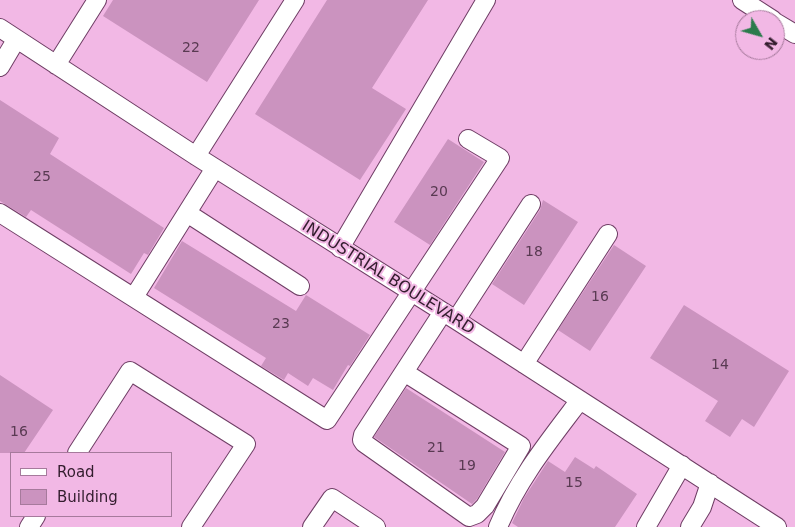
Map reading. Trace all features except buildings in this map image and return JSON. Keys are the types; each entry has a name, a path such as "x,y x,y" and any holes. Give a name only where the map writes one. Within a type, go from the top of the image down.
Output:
{"street":[{"path":"56,65 97,0"},
{"path":"196,156 295,0"},
{"path":"340,248 486,0"},
{"path":"742,0 757,10"},
{"name":"INDUSTRIAL BOULEVARD","path":"0,28 196,156 777,527"},
{"path":"0,67 16,40"},
{"path":"0,213 327,420 500,158 468,140"},
{"path":"134,297 215,168"},
{"path":"404,372 521,446 485,506 477,514 469,517 362,440 363,435 404,372 449,316 531,204"},
{"path":"187,213 300,286"},
{"path":"524,364 608,234"},
{"path":"78,452 130,372 246,444 190,527"},
{"path":"498,527 522,478 543,447 580,400"},
{"path":"646,527 682,465"},
{"path":"690,527 702,507 710,483"},
{"path":"312,527 332,498 376,527"}]}
